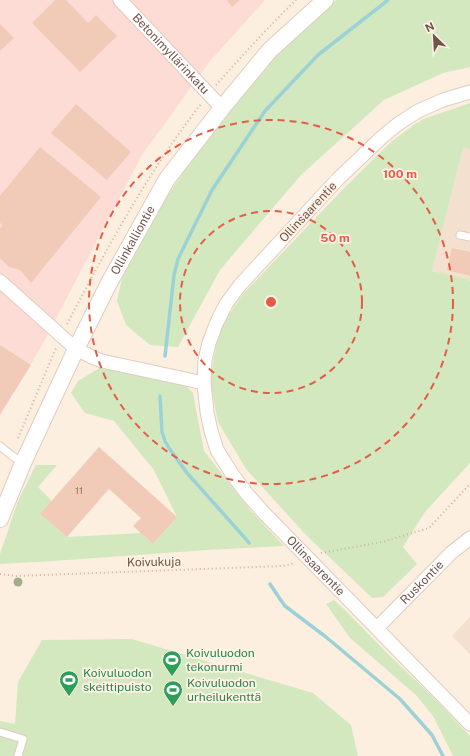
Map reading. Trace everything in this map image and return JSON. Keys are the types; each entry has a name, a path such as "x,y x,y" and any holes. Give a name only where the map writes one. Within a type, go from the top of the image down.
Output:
{"street":[{"name":"Betonimyllärinkatu","path":"120,0 222,108"},
{"name":"Ollinkalliontie","path":"0,519 23,463 76,349 109,283 167,179 222,108 270,50 325,0"},
{"name":"Ollinsaarentie","path":"470,92 443,100 418,111 382,137 337,180 240,285 226,304 209,343 205,360 204,383 207,412 211,432 217,450 222,460 247,494 470,724"},
{"path":"0,281 76,349 92,357 102,361 204,383"},
{"name":"Ruskontie","path":"377,628 451,553 470,538"}],"lane":[{"path":"460,235 470,237"},
{"path":"0,446 23,463"},
{"path":"0,732 24,739 18,756"}],"path":[{"name":"Koivukuja","path":"0,574 6,576 22,576 283,566 294,563 306,556 382,542 429,528 470,484"}],"shaded area":[{"path":"0,0 265,0 210,61 142,155 41,347 0,416"},
{"path":"463,148 470,149 470,282 469,279 432,271"},
{"path":"470,617 470,654 452,636"}],"green space":[{"path":"336,0 470,0 470,67 443,73 384,100 301,175 220,270 178,347 150,345 126,325 117,301 126,260 195,154 280,51"},
{"path":"470,103 470,149 463,148 432,271 469,279 470,282 470,463 425,512 403,547 417,564 383,597 372,598 305,534 246,469 218,422 210,381 219,329 244,293 346,186 391,142 424,119"},
{"path":"106,364 180,380 193,393 204,451 251,511 284,546 0,564 0,554 18,501 36,465 57,465 38,487 52,501 40,514 67,537 141,533 153,544 177,517 154,470 114,421 85,413 71,393 78,381"},
{"path":"334,600 435,699 470,736 470,756 453,756 433,716 416,695 350,638 326,604"},
{"name":"Koivuluodon urheilukenttä","path":"132,639 313,693 351,725 358,756 0,756 0,721 15,724 18,682 42,640"}],"building":[{"path":"55,0 66,0 88,23 96,15 117,36 80,72 32,23"},
{"path":"227,0 240,0 232,7"},
{"path":"0,24 14,38 0,51"},
{"path":"76,104 131,152 107,180 51,133"},
{"path":"40,147 101,197 31,283 20,270 9,267 0,258 0,229 3,225 0,223 0,196"},
{"path":"452,248 470,252 470,276 447,270"},
{"path":"0,345 31,365 0,414"},
{"path":"99,447 177,517 153,544 133,526 141,518 109,489 67,537 40,514"}],"waterway":[{"path":"165,356 174,275 178,259 212,190 265,111 318,55 388,0"},
{"path":"160,396 162,432 169,448 187,473 249,543"},
{"path":"270,584 285,606 326,637 400,699 432,735 443,756"}],"place":[{"name":"Koivuluodon tekonurmi","path":"172,677"},
{"name":"Koivuluodon skeittipuisto","path":"69,697"},
{"name":"Koivuluodon urheilukenttä","path":"173,707"}]}
